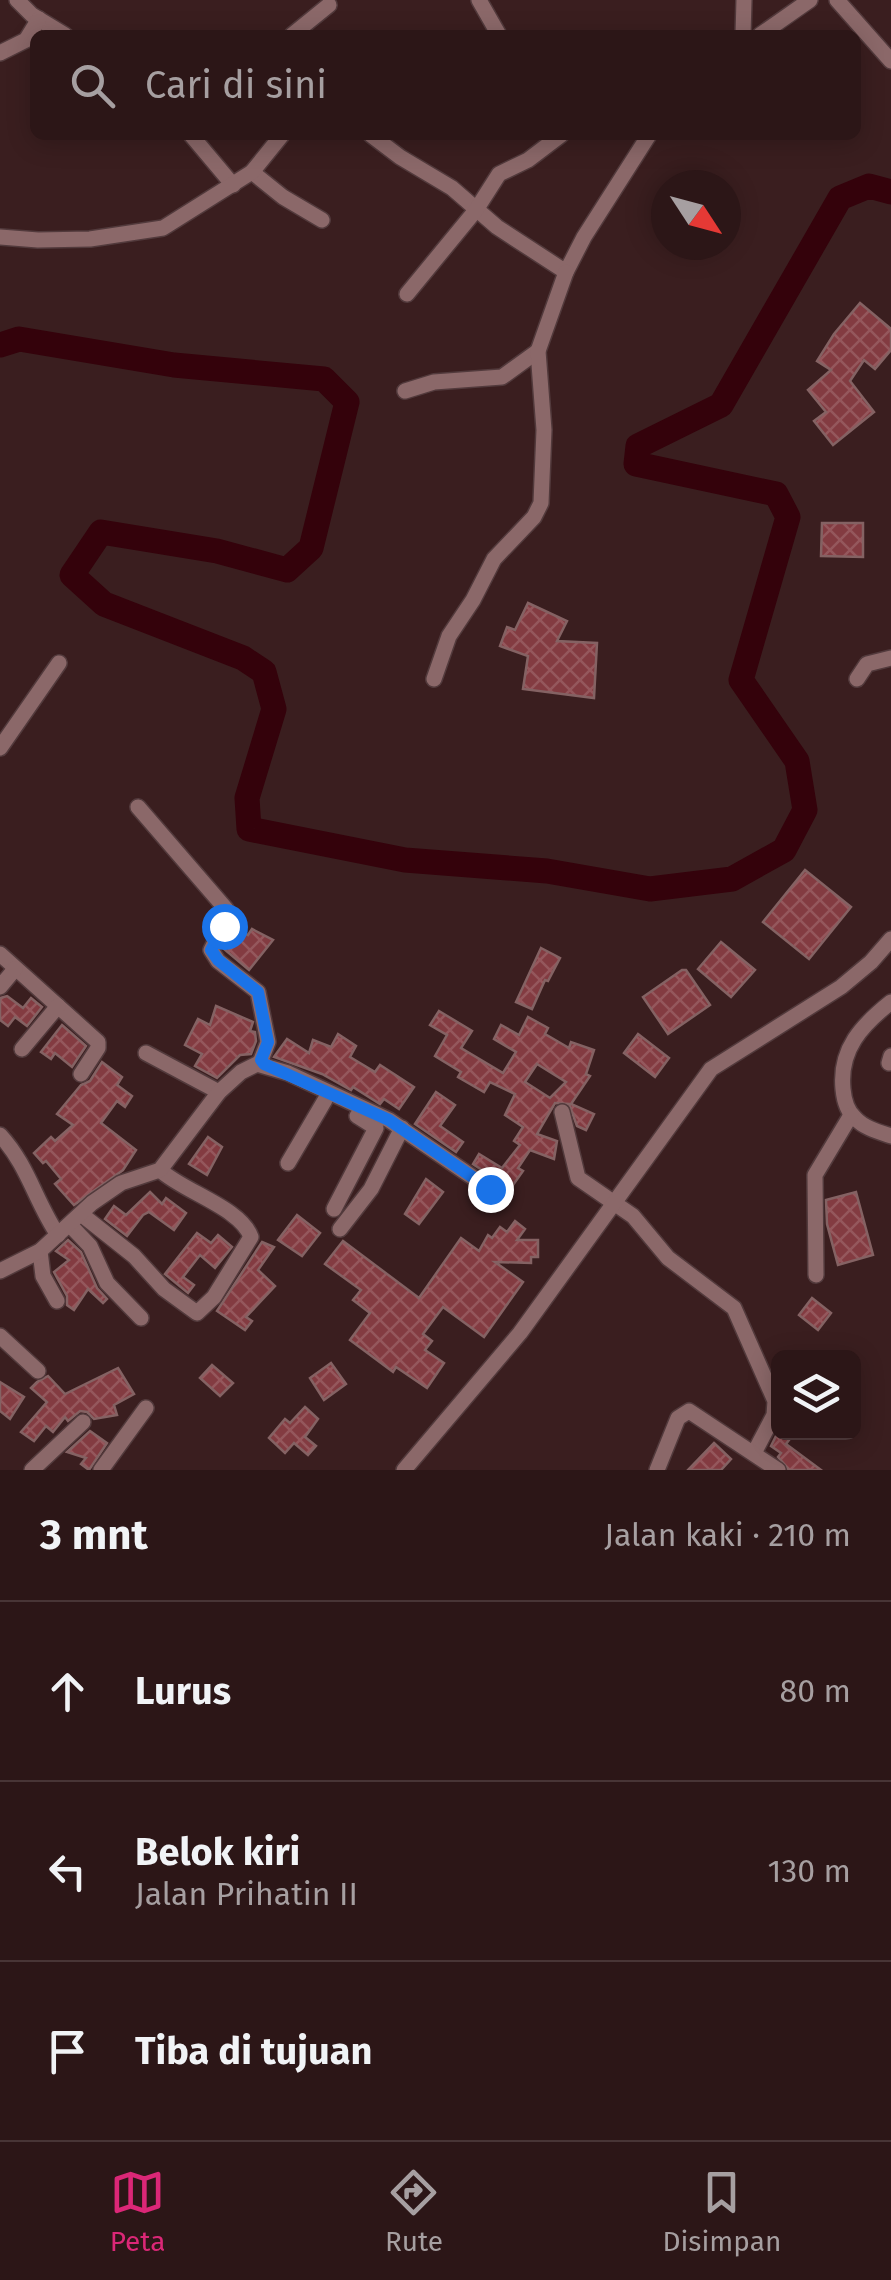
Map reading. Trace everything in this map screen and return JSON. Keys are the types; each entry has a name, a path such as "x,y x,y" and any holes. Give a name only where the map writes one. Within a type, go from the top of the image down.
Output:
{"street":[{"path":"17,0 57,30"},
{"path":"479,0 496,30"},
{"path":"743,30 744,0"},
{"path":"767,30 810,0"},
{"path":"837,0 891,61"},
{"path":"298,30 329,4"},
{"path":"32,30 39,19"},
{"path":"0,53 26,40 30,34"},
{"path":"196,140 233,185"},
{"path":"0,237 90,239 171,225 252,172 278,140"},
{"path":"377,140 452,188 476,210 566,272"},
{"path":"407,294 476,210 498,174 528,160 554,140"},
{"path":"434,678 448,636 494,559 534,517 540,503 544,430 538,350 566,272 584,237 647,140"},
{"path":"252,172 322,220"},
{"path":"405,391 434,382 502,376 538,350"},
{"path":"857,679 867,664 891,658"},
{"path":"0,748 60,663"},
{"path":"138,807 226,910 226,920 211,950 258,992 268,1039 261,1060 264,1064"},
{"path":"404,1470 520,1333 711,1069 841,987 891,939"},
{"path":"0,954 99,1044 81,1074"},
{"path":"0,987 15,969"},
{"path":"891,1002 868,1021 849,1045 842,1083 852,1115 862,1124 891,1136"},
{"path":"22,1050 58,1006"},
{"path":"146,1053 219,1092"},
{"path":"0,1271 40,1251 121,1183 160,1170 219,1092 249,1066 264,1064 402,1128 490,1189"},
{"path":"288,1164 327,1096"},
{"path":"327,1096 376,1128 334,1209"},
{"path":"562,1112 578,1178 612,1209 642,1224 668,1258 727,1300 742,1320 775,1402 774,1415 754,1454"},
{"path":"816,1274 816,1176 852,1115"},
{"path":"340,1229 372,1188 402,1128"},
{"path":"0,1135 24,1168 46,1217 134,1256 164,1290 198,1313 214,1297 252,1237 240,1220 160,1170"},
{"path":"70,1225 90,1246 107,1283 141,1318"},
{"path":"40,1251 43,1276 56,1301"},
{"path":"0,1336 38,1371"},
{"path":"101,1470 146,1408"},
{"path":"656,1470 678,1418 688,1411 703,1417 778,1470"},
{"path":"32,1470 83,1422"}],"building":[{"path":"860,303 891,329 891,350 875,369 864,360 850,381 874,412 833,445 814,421 826,412 808,390 831,370 817,361"},
{"path":"822,523 863,523 863,557 821,556"},
{"path":"528,603 567,621 557,641 597,643 594,698 523,689 528,656 500,646 507,627 515,630"},
{"path":"805,870 851,907 809,959 763,922"},
{"path":"235,928 248,935 252,929 273,940 249,970 224,949"},
{"path":"721,942 755,970 731,997 698,969"},
{"path":"541,948 560,958 532,1009 516,1002"},
{"path":"686,970 710,1005 668,1034 643,997"},
{"path":"7,996 23,1008 31,998 42,1007 27,1026 15,1017 8,1026 0,1020 0,998"},
{"path":"216,1006 253,1022 250,1031 255,1032 256,1041 251,1054 240,1055 217,1078 195,1066 202,1054 185,1045 198,1019 210,1025"},
{"path":"439,1011 472,1031 461,1048 503,1073 516,1052 494,1039 501,1025 519,1035 528,1017 548,1028 545,1034 569,1048 571,1042 594,1050 586,1074 590,1076 571,1104 594,1114 586,1130 577,1126 569,1104 555,1103 537,1134 557,1141 554,1159 530,1150 518,1168 523,1171 506,1195 501,1192 497,1180 473,1164 479,1154 502,1168 520,1145 514,1141 523,1127 505,1115 515,1094 490,1082 484,1092 458,1077 461,1072 435,1056 447,1035 430,1025","holes":["537,1064 566,1082 550,1098 525,1082"]},
{"path":"62,1025 86,1046 72,1067 55,1053 51,1059 41,1052"},
{"path":"338,1034 356,1046 350,1057 375,1072 380,1065 414,1087 399,1109 384,1099 380,1104 353,1087 351,1090 322,1074 274,1057 287,1039 309,1053 313,1040 331,1047"},
{"path":"638,1034 669,1058 655,1077 624,1053"},
{"path":"102,1062 122,1077 117,1085 132,1096 125,1107 117,1101 101,1123 136,1150 123,1170 74,1205 55,1184 61,1179 34,1153 51,1137 55,1141 73,1125 57,1114 81,1085 90,1081"},
{"path":"436,1092 455,1105 440,1126 463,1142 456,1152 415,1124"},
{"path":"208,1137 222,1147 207,1175 189,1164"},
{"path":"426,1179 443,1192 419,1224 405,1214"},
{"path":"150,1192 162,1204 166,1198 186,1213 174,1230 149,1212 127,1236 105,1219 114,1206 126,1215"},
{"path":"856,1192 873,1255 838,1265 827,1224 826,1200"},
{"path":"297,1215 320,1233 302,1256 278,1240"},
{"path":"515,1221 525,1229 517,1240 538,1240 538,1257 531,1257 531,1263 495,1262 523,1282 484,1337 443,1307 423,1334 432,1341 425,1350 444,1363 427,1388 396,1367 393,1372 350,1340 370,1313 353,1300 361,1290 325,1264 343,1241 419,1298 461,1238 479,1251 488,1235 492,1238 500,1227 507,1232"},
{"path":"197,1233 211,1243 218,1235 232,1247 215,1268 200,1255 183,1277 194,1285 188,1293 165,1274"},
{"path":"68,1240 81,1252 97,1288 107,1299 103,1303 88,1289 74,1310 67,1305 67,1296 54,1272 69,1260 56,1251"},
{"path":"262,1242 274,1247 258,1270 275,1286 246,1317 252,1321 245,1330 217,1311"},
{"path":"812,1298 831,1313 818,1330 799,1315"},
{"path":"331,1363 346,1384 324,1400 310,1378"},
{"path":"212,1365 233,1383 220,1396 200,1378"},
{"path":"118,1368 134,1394 114,1405 117,1415 94,1419 80,1411 68,1421 65,1417 53,1432 46,1426 34,1441 21,1432 47,1402 31,1388 37,1382 48,1376 65,1394"},
{"path":"0,1382 24,1397 10,1419 0,1411"},
{"path":"305,1407 318,1419 305,1437 316,1446 308,1455 294,1443 285,1453 269,1438 285,1419 290,1423"},
{"path":"90,1431 107,1443 89,1470 81,1464 86,1458 67,1452"},
{"path":"774,1440 789,1440 786,1444 821,1470 789,1470 778,1457 781,1453 771,1446"},
{"path":"714,1443 731,1459 721,1470 688,1470"}],"waterway":[{"path":"0,345 19,339 174,365 324,379 347,402 311,548 287,570 217,551 101,532 72,575 104,604 243,658 264,672 274,709 247,798 249,829 405,860 547,871 650,889 732,879 784,850 805,810 797,761 741,680 788,517 776,494 636,464 638,446 721,405 840,198 869,186 891,192"}],"route":[{"path":"224,926 213,944 212,955 258,992 268,1039 261,1060 264,1064 389,1120 490,1189"}]}
